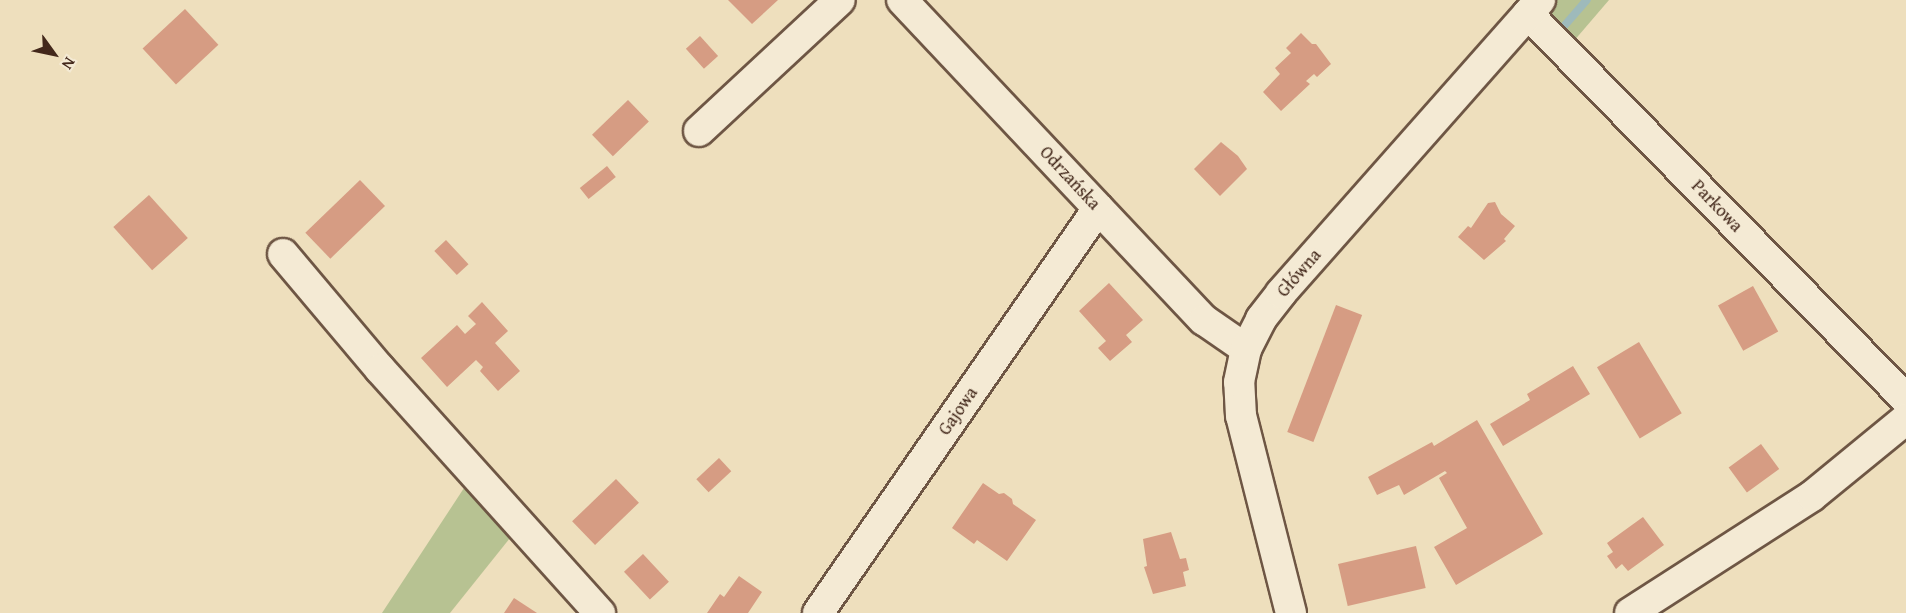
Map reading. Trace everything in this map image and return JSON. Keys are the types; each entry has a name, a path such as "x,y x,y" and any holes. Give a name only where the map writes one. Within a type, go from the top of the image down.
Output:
{"street":[{"path":"699,131 840,0"},
{"name":"Odrzańska","path":"902,0 1204,320 1246,349"},
{"name":"Główna","path":"1291,613 1241,416 1239,382 1246,349 1261,319 1281,293 1534,7"},
{"name":"Parkowa","path":"1534,7 1906,399"},
{"name":"Gajowa","path":"818,613 1098,208"},
{"path":"283,254 380,369 600,613"},
{"path":"1630,613 1812,496 1906,419"}],"green space":[{"path":"1557,0 1609,0 1573,42 1548,17"},
{"path":"464,488 510,538 450,613 382,613"}],"building":[{"path":"728,0 778,0 752,24"},
{"path":"185,9 218,45 176,84 143,49"},
{"path":"1301,33 1312,44 1316,44 1331,64 1317,77 1314,74 1306,81 1310,84 1281,111 1263,92 1280,74 1275,68 1291,53 1286,48"},
{"path":"700,36 718,56 704,69 686,49"},
{"path":"628,100 649,122 613,156 592,135"},
{"path":"1221,142 1238,156 1247,169 1220,196 1194,169"},
{"path":"607,166 616,177 589,199 580,188"},
{"path":"360,180 385,206 330,259 305,233"},
{"path":"149,195 188,238 152,270 113,227"},
{"path":"1495,202 1501,214 1515,226 1504,239 1506,241 1484,260 1458,237 1468,226 1471,228 1488,203"},
{"path":"446,240 469,264 457,275 434,251"},
{"path":"1109,283 1143,320 1126,335 1132,342 1110,361 1098,348 1106,341 1079,311"},
{"path":"1753,286 1778,331 1743,351 1718,305"},
{"path":"482,302 508,331 495,343 520,371 498,391 480,371 483,367 476,360 447,387 421,358 457,325 465,334 476,324 468,316"},
{"path":"1336,305 1362,315 1313,442 1287,432"},
{"path":"1639,342 1682,413 1640,438 1597,367"},
{"path":"1573,366 1590,394 1503,446 1490,424 1530,400 1527,394"},
{"path":"1477,420 1543,534 1456,585 1434,547 1467,528 1439,478 1447,473 1445,471 1404,495 1399,485 1377,495 1368,477 1432,442 1434,446"},
{"path":"1761,444 1779,469 1747,493 1729,468"},
{"path":"719,458 731,471 709,492 696,479"},
{"path":"616,479 639,503 595,545 572,521"},
{"path":"983,483 999,494 1004,493 1012,499 1013,504 1036,520 1007,561 977,540 974,544 952,528"},
{"path":"1643,517 1664,545 1628,571 1622,564 1616,569 1607,556 1613,552 1607,543"},
{"path":"1171,532 1180,559 1186,558 1189,570 1183,572 1186,586 1153,594 1144,567 1147,566 1143,539"},
{"path":"1416,546 1426,588 1348,606 1338,564"},
{"path":"643,554 669,582 650,600 624,572"},
{"path":"739,576 762,592 748,613 707,613 720,594 724,597"},
{"path":"514,598 537,613 504,613"}],"waterway":[{"path":"1565,25 1587,0"}]}
